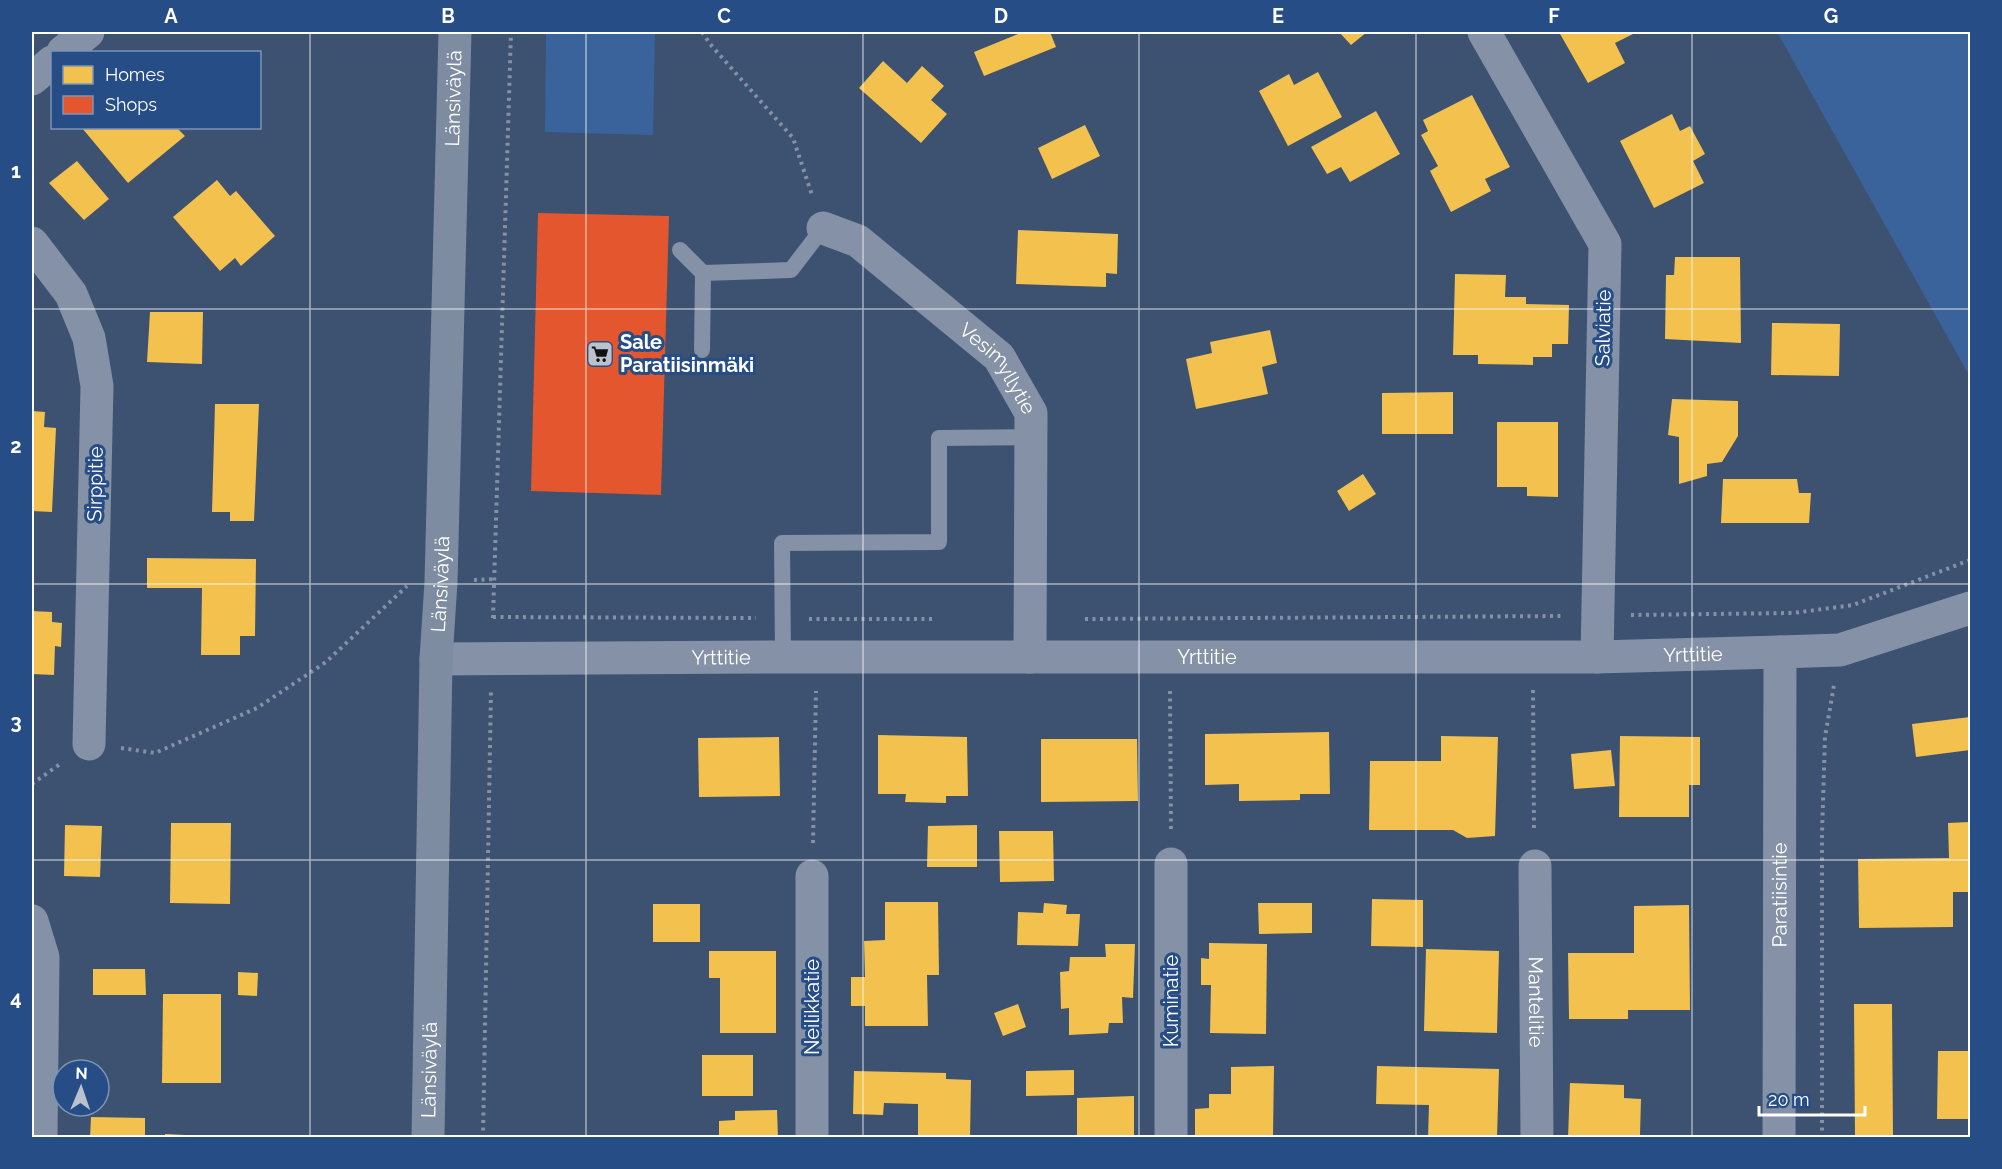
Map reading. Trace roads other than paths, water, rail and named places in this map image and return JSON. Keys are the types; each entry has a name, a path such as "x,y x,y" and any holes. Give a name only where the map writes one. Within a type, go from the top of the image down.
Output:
{"main road":[{"name":"Länsiväylä","path":"428,1137 436,659 441,582 454,32"}],"street":[{"path":"64,51 88,32"},
{"name":"Salviatie","path":"1484,32 1605,244 1597,657"},
{"path":"32,79 51,63"},
{"name":"Vesimyllytie","path":"823,228 858,241 999,357 1031,413 1030,657"},
{"name":"Sirppitie","path":"32,243 71,294 89,338 98,386 89,744"},
{"name":"Yrttitie","path":"436,659 1597,657 1780,652 1840,650 1971,608"},
{"name":"Paratiisintie","path":"1779,1137 1780,652"},
{"name":"Kuminatie","path":"1171,864 1171,1137"},
{"name":"Mantelitie","path":"1535,866 1537,1137"},
{"name":"Neilikkatie","path":"812,876 812,1137"},
{"path":"32,921 43,957 41,1137"}],"lane":[{"path":"703,273 791,270 823,228"},
{"path":"680,250 703,273 702,350"},
{"path":"783,657 782,543 939,542 939,438 1031,437"}],"place":[{"name":"Sale Paratiisinmäki","path":"600,354"}]}
